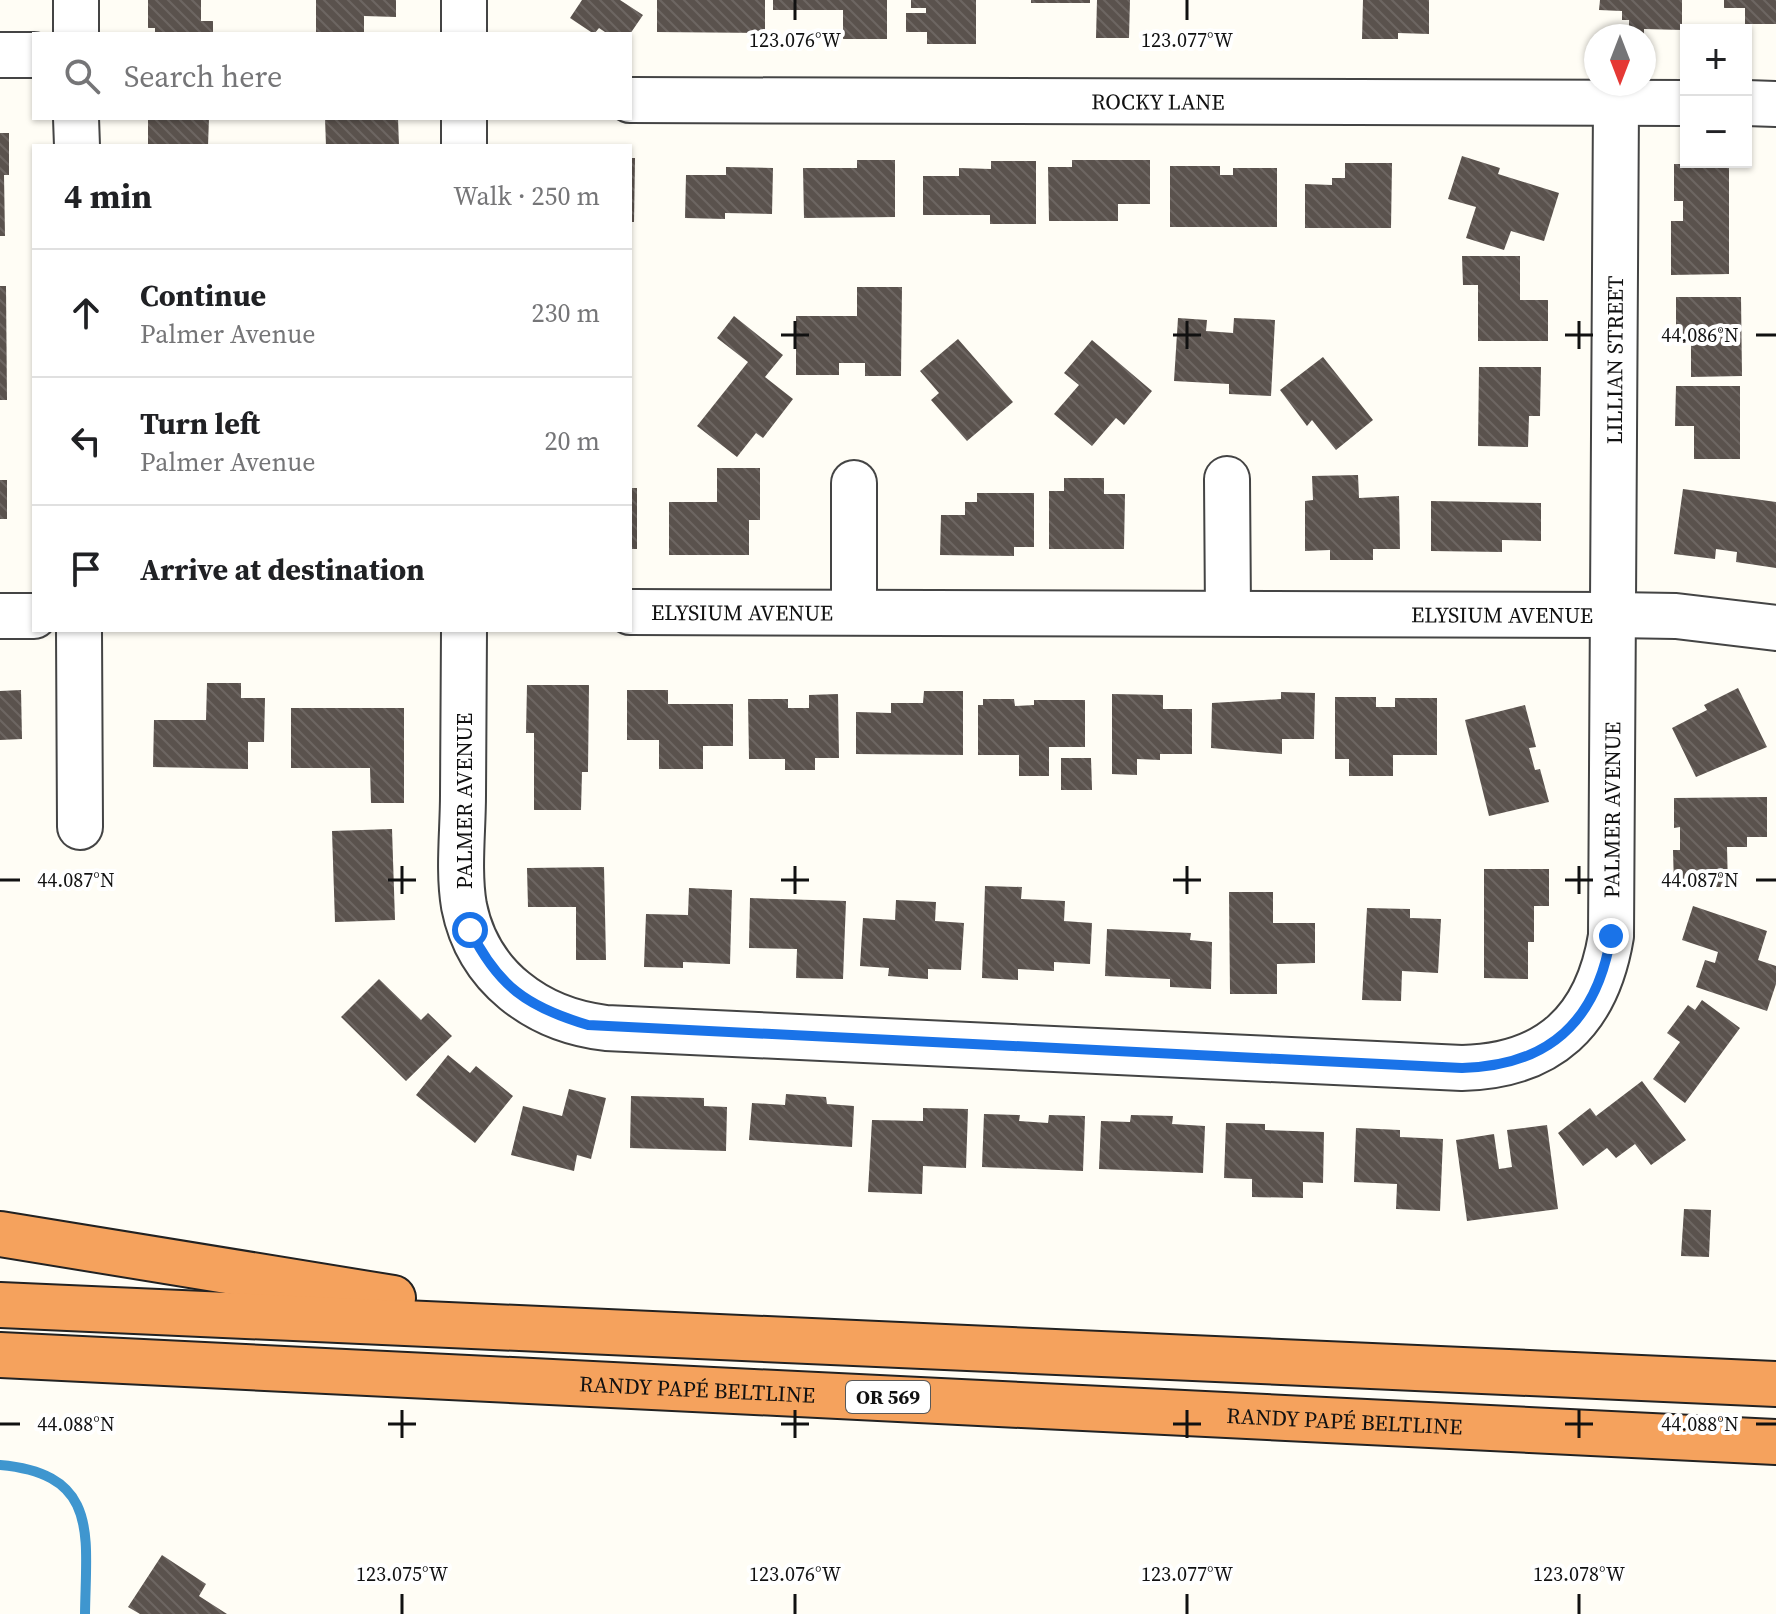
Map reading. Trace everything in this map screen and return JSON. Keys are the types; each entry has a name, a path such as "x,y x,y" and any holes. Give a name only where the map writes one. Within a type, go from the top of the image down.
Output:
{"highway":[{"path":"0,1234 593,1331"},
{"path":"0,1305 1776,1384"},
{"name":"RANDY PAPÉ BELTLINE","path":"0,1355 1776,1442"}],"street":[{"path":"76,0 76,32"},
{"path":"464,0 464,32"},
{"path":"0,55 32,55"},
{"name":"ROCKY LANE","path":"632,100 1680,103"},
{"name":"LILLIAN STREET","path":"1614,615 1616,103"},
{"path":"1752,103 1776,104"},
{"path":"76,120 77,144"},
{"path":"464,120 464,144"},
{"path":"1227,479 1228,613"},
{"name":"ELYSIUM AVENUE","path":"854,483 854,612"},
{"name":"ELYSIUM AVENUE","path":"632,612 1614,615 1706,619 1776,628"},
{"name":"PALMER AVENUE","path":"464,632 462,873 470,930 500,979 528,1002 560,1017 606,1028 1462,1068 1505,1065 1547,1047 1584,1013 1603,975 1613,917 1614,615"},
{"path":"0,616 32,616"},
{"path":"79,632 80,827"}],"building":[{"path":"148,0 201,0 201,21 213,21 213,32 155,32 155,28 148,28"},
{"path":"316,0 396,0 396,17 364,16 364,32 316,32"},
{"path":"582,0 620,0 643,15 631,32 605,32 599,28 591,32 570,18"},
{"path":"657,0 765,0 765,33 657,32"},
{"path":"773,0 887,0 887,39 843,39 843,10 773,10"},
{"path":"911,0 976,0 976,44 927,44 927,32 906,32 906,13 926,13 926,8 911,8"},
{"path":"1031,0 1090,0 1090,3 1031,3"},
{"path":"1097,0 1130,0 1129,38 1096,38"},
{"path":"1363,0 1429,0 1429,34 1398,33 1398,39 1362,39"},
{"path":"1600,0 1682,0 1682,24 1680,30 1656,29 1656,24 1629,24 1629,20 1622,20 1622,11 1599,10"},
{"path":"1724,0 1776,0 1776,24 1745,24 1745,8 1724,8"},
{"path":"148,120 209,120 208,144 148,144"},
{"path":"325,120 398,120 399,144 326,144"},
{"path":"0,133 9,133 9,175 4,175 5,236 0,236"},
{"path":"1462,156 1500,168 1498,174 1559,193 1544,241 1511,231 1504,250 1466,238 1476,207 1448,199"},
{"path":"632,158 635,158 632,222"},
{"path":"857,160 895,160 895,217 804,218 803,168 857,168"},
{"path":"1072,160 1150,160 1150,204 1118,204 1118,221 1049,221 1048,167 1072,167"},
{"path":"991,161 1036,161 1036,224 990,224 990,215 923,215 923,176 959,176 959,168 991,169"},
{"path":"1345,163 1392,163 1391,228 1305,228 1305,184 1332,185 1332,178 1345,178"},
{"path":"1674,164 1680,164 1680,168 1729,168 1729,274 1671,275 1671,221 1683,221 1683,201 1674,201"},
{"path":"1170,166 1220,166 1220,175 1233,175 1233,168 1277,168 1277,227 1170,227"},
{"path":"726,167 773,168 772,214 725,213 725,219 685,218 686,175 726,175"},
{"path":"1462,256 1520,256 1520,300 1548,300 1548,341 1478,341 1478,285 1463,285"},
{"path":"0,286 6,286 7,400 0,400"},
{"path":"857,287 902,287 901,376 865,376 865,363 839,363 839,375 796,375 796,316 857,316"},
{"path":"1676,297 1741,297 1742,376 1691,377 1691,343 1676,343"},
{"path":"734,316 783,355 765,377 793,399 763,438 756,433 737,457 697,426 748,362 717,338"},
{"path":"1178,318 1207,320 1206,331 1233,333 1234,318 1275,320 1271,396 1229,394 1229,384 1174,381"},
{"path":"958,339 1013,402 967,441 931,400 939,393 920,371"},
{"path":"1092,340 1152,391 1124,425 1116,418 1092,446 1054,414 1079,385 1064,373"},
{"path":"1323,357 1373,420 1336,450 1312,420 1307,426 1280,390"},
{"path":"1479,367 1541,367 1540,416 1529,416 1528,447 1478,446"},
{"path":"1676,386 1740,386 1740,459 1694,459 1694,426 1675,426"},
{"path":"717,468 760,468 760,520 749,520 749,555 669,555 669,502 717,502"},
{"path":"1358,475 1359,498 1399,496 1400,549 1373,549 1373,560 1330,560 1330,550 1305,551 1305,501 1313,500 1312,476"},
{"path":"1064,478 1104,478 1104,494 1125,494 1124,549 1049,549 1049,491 1064,491"},
{"path":"0,480 7,480 7,519 0,519"},
{"path":"632,488 637,488 637,549 632,549"},
{"path":"1683,489 1776,502 1776,568 1736,562 1737,552 1716,549 1715,559 1674,554"},
{"path":"977,493 1034,493 1034,547 1014,547 1014,556 940,555 941,515 965,515 965,502 977,502"},
{"path":"1431,501 1541,503 1541,541 1502,540 1502,552 1431,551"},
{"path":"207,683 241,683 241,698 265,698 264,742 248,742 248,769 153,767 154,720 206,720"},
{"path":"527,685 589,685 588,772 582,772 581,810 534,810 534,733 526,733"},
{"path":"1738,688 1767,747 1696,777 1672,728 1707,710 1704,705"},
{"path":"21,690 22,739 0,740 0,691"},
{"path":"627,690 668,690 668,704 733,704 733,746 703,746 703,769 659,769 659,740 627,740"},
{"path":"924,691 963,691 963,755 856,754 856,712 891,713 891,703 923,703"},
{"path":"1281,692 1315,693 1314,739 1282,739 1282,754 1211,748 1212,703 1281,699"},
{"path":"838,694 839,758 815,758 815,770 785,770 785,759 749,759 748,699 788,699 788,708 809,708 809,695"},
{"path":"1112,694 1163,695 1163,709 1192,709 1192,754 1160,754 1160,760 1137,759 1137,775 1112,774"},
{"path":"1335,697 1376,697 1376,707 1395,707 1395,698 1437,698 1437,755 1393,755 1393,776 1349,776 1349,759 1335,759"},
{"path":"983,699 1014,699 1015,706 1034,705 1034,700 1085,700 1085,747 1049,747 1049,776 1019,776 1019,755 978,755 978,705 983,705"},
{"path":"1525,705 1536,747 1529,748 1535,770 1540,769 1549,802 1489,816 1465,720"},
{"path":"291,708 404,708 404,803 371,803 370,768 291,768"},
{"path":"1061,758 1091,758 1092,790 1061,790"},
{"path":"1767,797 1767,837 1747,837 1747,847 1727,847 1728,887 1674,887 1673,850 1680,850 1680,827 1674,828 1674,798"},
{"path":"392,829 395,920 335,922 332,831"},
{"path":"604,867 606,960 576,960 576,907 528,907 527,868"},
{"path":"1484,869 1549,869 1549,906 1534,906 1534,942 1528,942 1528,979 1484,978"},
{"path":"985,886 1022,887 1021,899 1065,901 1064,921 1092,923 1090,964 1054,962 1054,971 1018,969 1018,980 982,978"},
{"path":"689,888 732,890 730,964 683,962 683,968 644,967 646,914 688,915"},
{"path":"1229,892 1273,892 1273,923 1315,923 1315,963 1277,964 1277,994 1230,994"},
{"path":"750,898 846,901 843,979 796,978 797,949 749,948"},
{"path":"896,900 936,902 935,921 964,923 961,970 928,969 928,979 888,976 889,968 860,966 863,918 895,920"},
{"path":"1693,906 1767,931 1758,960 1776,966 1776,984 1767,1011 1696,987 1705,960 1715,963 1718,952 1682,940"},
{"path":"1367,908 1410,909 1410,918 1441,919 1438,973 1402,971 1401,1001 1362,1000"},
{"path":"1107,929 1191,933 1190,940 1212,942 1211,989 1170,987 1170,979 1105,976"},
{"path":"379,979 421,1020 428,1013 452,1036 406,1081 341,1017"},
{"path":"1702,1000 1740,1028 1685,1103 1653,1079 1680,1042 1667,1033 1688,1005 1695,1010"},
{"path":"448,1055 470,1073 476,1066 513,1096 475,1143 416,1095"},
{"path":"1642,1081 1686,1140 1651,1165 1635,1144 1616,1158 1607,1148 1583,1166 1558,1133 1590,1108 1596,1116"},
{"path":"569,1089 606,1098 591,1159 577,1155 574,1171 511,1155 523,1106 562,1116"},
{"path":"786,1094 826,1097 827,1104 854,1106 852,1147 749,1140 752,1103 785,1105"},
{"path":"631,1096 704,1098 704,1106 727,1107 726,1151 630,1148"},
{"path":"923,1108 968,1109 966,1168 923,1166 922,1194 868,1192 872,1120 923,1121"},
{"path":"984,1114 1020,1115 1019,1121 1048,1123 1049,1115 1085,1116 1083,1171 982,1167"},
{"path":"1131,1115 1173,1116 1172,1124 1205,1126 1203,1173 1099,1169 1101,1121 1130,1122"},
{"path":"1226,1123 1265,1124 1265,1130 1324,1132 1323,1183 1303,1182 1303,1198 1252,1197 1252,1179 1224,1178"},
{"path":"1547,1125 1558,1209 1467,1221 1456,1140 1494,1134 1499,1169 1512,1167 1507,1130"},
{"path":"1356,1128 1400,1130 1400,1137 1443,1139 1440,1211 1396,1209 1397,1184 1354,1182"},
{"path":"1684,1209 1711,1210 1709,1257 1681,1256"},
{"path":"162,1555 206,1584 199,1596 227,1614 140,1614 128,1607"}],"waterway":[{"path":"0,1465 32,1471 56,1481 71,1495 80,1513 85,1535 85,1614"}],"route":[{"path":"470,930 483,956 500,979 528,1002 560,1017 606,1028 1462,1068 1505,1065 1547,1047 1566,1032 1584,1013 1595,995 1603,975 1611,936"}]}
